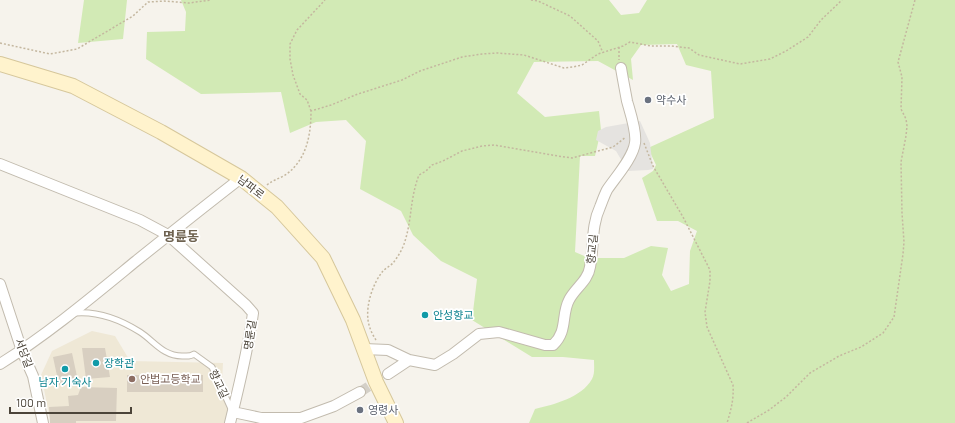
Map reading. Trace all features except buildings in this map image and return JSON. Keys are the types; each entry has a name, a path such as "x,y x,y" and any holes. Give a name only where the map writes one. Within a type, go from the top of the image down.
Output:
{"street":[{"name":"남파로","path":"0,64 73,86 161,132 241,178 277,207 323,258 353,320 376,382 396,423"},
{"name":"향교길","path":"409,360 435,365 453,354 479,334 499,332 545,345 553,345 557,341 562,332 568,301 577,288 586,279 590,268 594,226 599,209 606,192 628,160 635,143 634,130 623,85 622,68"},
{"name":"명륜길","path":"0,164 140,220 168,235 246,305 253,313 247,357 230,423"},
{"path":"0,364 22,351 72,313 241,178"},
{"name":"서당길","path":"0,284 22,351 33,376 43,423"},
{"path":"364,349 388,350 409,360"},
{"path":"388,374 409,360"},
{"name":"향교길","path":"232,412 261,418 301,418 334,406 360,392"}],"lane":[{"name":"향교길","path":"72,313 82,312 101,315 117,320 140,332 165,352 177,356 190,357 194,354 212,366 232,412"}],"path":[{"path":"0,43 50,54 61,53 77,49 110,30 133,16 148,2 164,1 189,3 211,0"},
{"path":"258,192 273,180 288,174 305,153 308,143 311,111 307,100 300,94 292,75 290,44 297,30 325,0"},
{"path":"531,0 538,1 570,16 598,41 603,52"},
{"path":"311,111 402,80 420,71 462,57 497,53 524,56 564,68 582,65 598,54 630,42 651,46 689,48 699,55 740,64 770,59 808,37 821,20 842,0"},
{"path":"747,423 769,410 786,397 810,373 839,356 861,347 883,333 894,317 904,242 901,162 907,126 906,119 901,109 902,77 898,62 915,0"},
{"path":"619,47 619,60 622,68"},
{"path":"381,350 368,320 368,307 375,283 383,270 392,263 404,242 410,216 411,202 419,175 426,172 432,165 462,151 482,146 494,145 572,158 613,147 630,135 634,130 644,142 653,166 683,217 710,270 710,281 705,312 707,327 734,386 732,409 727,423"}],"shaded area":[{"path":"640,121 650,143 653,169 628,171 616,151 596,140 598,131 606,127"},
{"name":"안법고등학교","path":"92,331 115,336 130,361 223,363 222,382 231,412 228,423 51,423 41,375 52,351"}],"green space":[{"path":"84,0 127,0 123,39 78,43"},
{"path":"181,0 609,0 621,15 639,13 647,0 955,0 955,423 529,423 535,409 551,405 574,396 587,386 594,375 594,360 563,357 532,357 472,320 477,279 441,261 413,235 401,211 360,189 366,141 346,120 316,122 290,133 281,92 201,94 146,59 147,32 185,31 186,12","holes":["677,44 686,65 711,71 714,118 648,148 656,165 653,171 642,178 657,221 678,221 697,231 690,251 689,284 671,291 662,275 668,248 651,246 624,258 589,258 575,252 580,156 595,156 601,130 599,111 545,117 517,93 534,62 598,61 633,80 631,59 641,45"]}],"tunnel":[{"path":"360,392 388,374"}],"place":[{"name":"약수사","path":"648,100"},
{"name":"안성향교","path":"425,315"},
{"name":"장학관","path":"96,363"},
{"name":"남자 기숙사","path":"65,369"},
{"name":"안법고등학교","path":"132,379"},
{"name":"영령사","path":"360,410"}],"district":[{"name":"명륜동","path":"181,236"}]}
